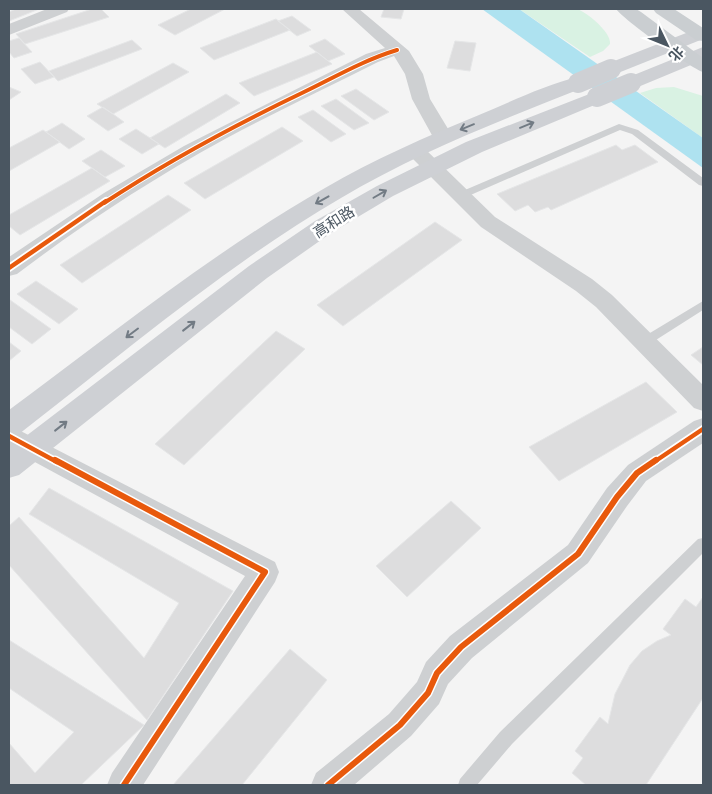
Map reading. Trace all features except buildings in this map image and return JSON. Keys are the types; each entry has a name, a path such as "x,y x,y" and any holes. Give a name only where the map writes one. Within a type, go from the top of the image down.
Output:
{"main road":[{"path":"625,9 647,24 671,45 699,59"},
{"path":"662,9 701,35"},
{"name":"高和路","path":"9,426 235,256 302,211 366,175 443,137 671,45 701,35"},
{"name":"高和路","path":"9,466 20,442 323,227 385,191 474,147 631,83 699,59"}],"street":[{"path":"9,30 61,9"},
{"path":"350,9 397,50 410,66 421,100 443,137"},
{"path":"9,268 59,231 211,140 372,58 397,50"},
{"path":"416,151 488,222 584,285 604,301 703,401"},
{"path":"328,785 400,725 428,693 437,673 448,658 578,554 622,490 637,473 703,430"},
{"path":"20,442 265,572 124,785"}],"lane":[{"path":"462,196 619,127 635,132 703,183"},
{"path":"644,342 703,305"},
{"path":"466,785 506,738 703,544"}],"green space":[{"path":"519,9 577,9 598,23 610,39 610,44 603,51 590,57"},
{"path":"674,87 703,96 703,138 640,93 656,88"}],"water":[{"path":"482,9 519,9 703,138 703,168"}],"cycle path":[{"path":"9,268 85,215 191,150 372,58 397,50"},
{"path":"328,785 400,725 428,693 437,673 461,647 578,554 617,497 637,473 703,429"},
{"path":"9,436 265,572 124,785"}]}
